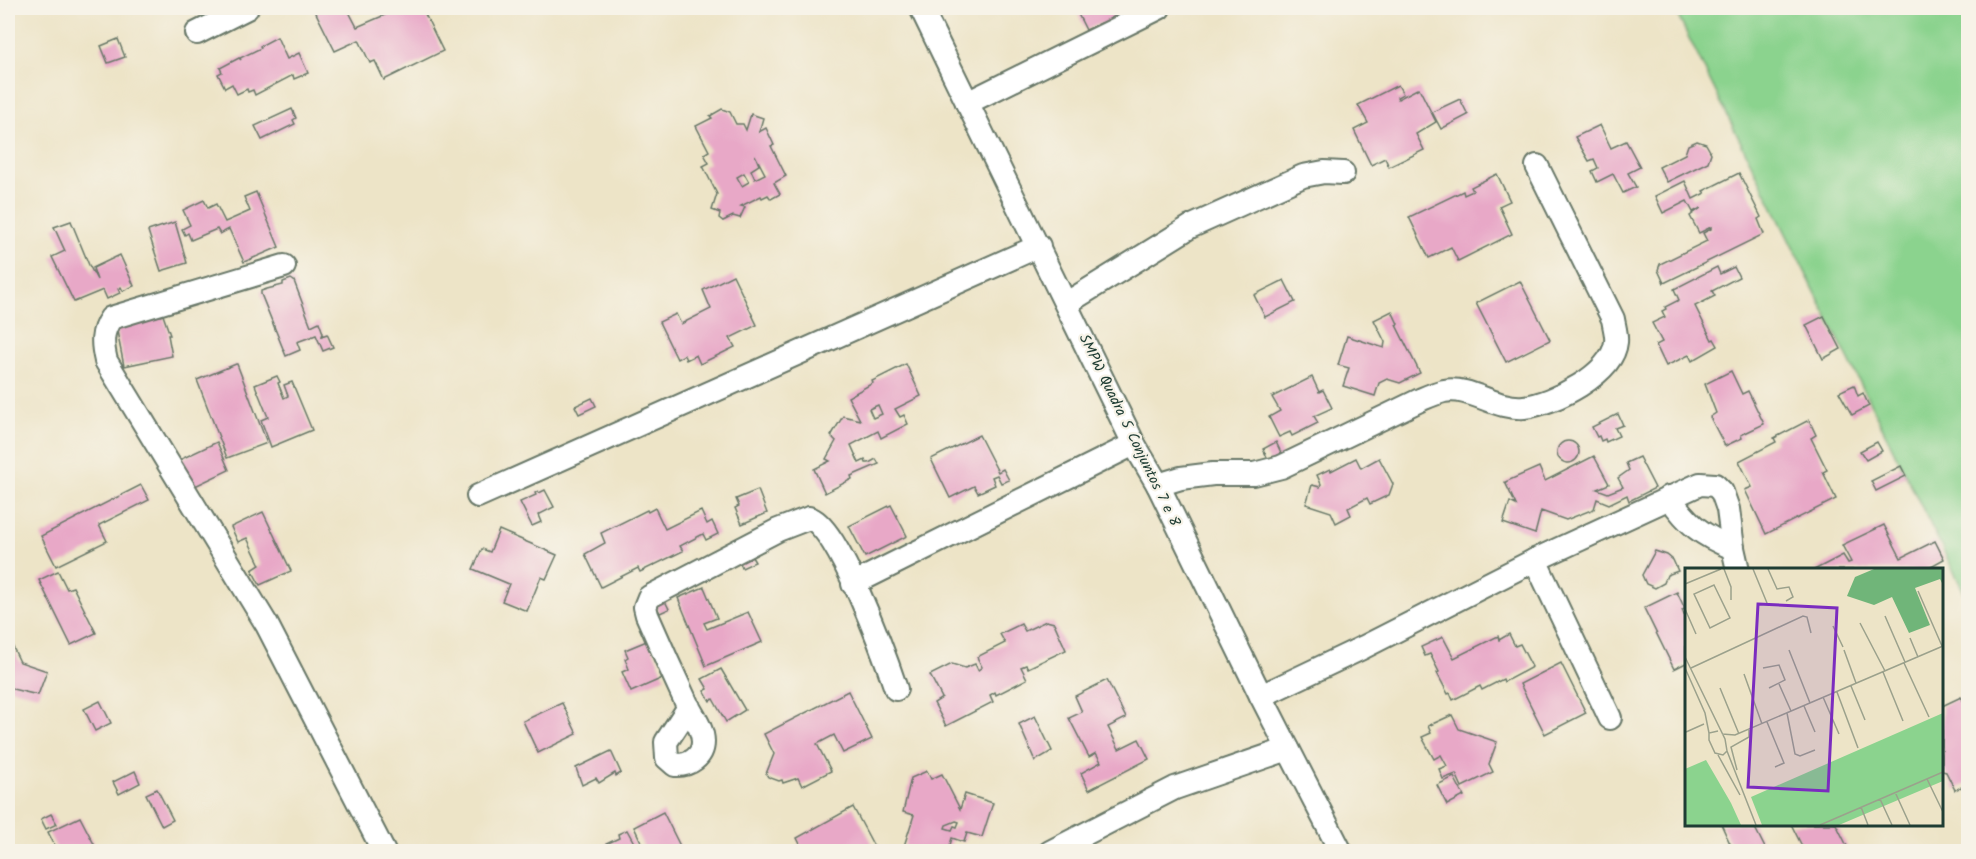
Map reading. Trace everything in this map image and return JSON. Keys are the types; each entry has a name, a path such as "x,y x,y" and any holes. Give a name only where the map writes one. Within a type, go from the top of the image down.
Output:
{"street":[{"path":"197,33 247,8"},
{"path":"967,103 1159,8"},
{"name":"SMPW Quadra 5 Conjuntos 7 e 8","path":"927,12 967,103 1067,303 1134,444 1158,485 1261,696 1341,852"},
{"path":"1158,485 1181,478 1213,474 1254,474 1281,467 1422,399 1444,391 1456,391 1506,406 1524,407 1547,401 1592,378 1605,368 1616,342 1613,319 1537,166"},
{"path":"1067,303 1190,227 1294,179 1324,172 1343,173"},
{"path":"478,496 1039,246"},
{"path":"284,266 111,318 104,328 102,344 106,361 267,625 384,852"},
{"path":"853,584 1134,444"},
{"path":"1261,696 1364,647 1535,560 1669,496 1700,484 1715,484 1722,492 1728,509 1735,559"},
{"path":"1669,496 1697,530 1735,559"},
{"path":"689,707 647,615 645,607 649,597 778,530 808,518 819,522 845,566 871,618 896,689"},
{"path":"1535,560 1610,718"},
{"path":"1050,852 1175,788 1288,749"}],"green space":[{"path":"1674,8 1968,8 1968,600"}],"building":[{"path":"321,8 347,8 357,27 401,8 415,8 425,14 443,51 384,80 375,61 370,63 359,40 335,51 315,11"},
{"path":"1075,8 1126,8 1133,22 1102,27 1101,23 1086,30"},
{"path":"277,37 287,59 299,53 308,73 294,79 293,75 255,95 253,90 248,92 247,89 237,94 232,84 225,88 218,74 222,72 220,68 239,58 241,60 240,58"},
{"path":"118,39 125,57 108,63 101,46"},
{"path":"1398,85 1403,94 1397,97 1398,99 1419,88 1436,122 1416,134 1424,150 1389,167 1385,158 1371,165 1354,130 1368,123 1358,105"},
{"path":"1460,99 1468,115 1441,129 1432,112"},
{"path":"292,109 296,118 293,120 295,124 262,140 255,126"},
{"path":"722,109 730,112 736,124 743,124 746,130 751,114 763,118 759,132 766,128 774,145 771,146 786,176 774,183 780,194 771,199 768,195 762,198 761,196 741,206 745,207 740,218 733,216 723,221 719,218 720,213 712,210 717,194 703,166 709,163 704,154 709,151 696,126 712,118 710,116","holes":["755,155 765,174 755,179 751,170 759,165","744,173 749,182 742,186 737,177"]},
{"path":"1600,125 1611,148 1626,141 1640,167 1628,173 1636,187 1623,193 1613,174 1597,182 1592,171 1598,168 1594,159 1589,161 1575,137"},
{"path":"1697,141 1706,144 1711,153 1708,162 1667,182 1659,167 1685,154 1688,145"},
{"path":"1739,173 1761,217 1758,219 1764,234 1664,283 1658,270 1660,264 1707,241 1703,233 1711,227 1699,233 1690,216 1701,208 1693,212 1687,201 1663,213 1655,196 1685,181 1693,199 1705,193 1703,191"},
{"path":"1497,174 1510,201 1499,206 1512,234 1458,261 1451,247 1429,258 1409,217 1463,191 1464,195 1473,191 1471,187"},
{"path":"256,192 279,247 244,262 229,229 220,234 217,229 191,240 188,233 185,235 182,229 190,225 183,210 204,200 208,208 216,204 225,222 250,211 244,197"},
{"path":"71,221 97,280 93,268 120,255 134,286 123,291 121,287 118,289 120,293 107,299 103,290 74,302 52,257 65,251 54,227"},
{"path":"175,222 187,263 161,271 148,231"},
{"path":"1717,267 1720,274 1734,267 1739,277 1712,291 1715,296 1695,306 1712,340 1714,339 1718,346 1692,361 1689,355 1666,366 1656,345 1662,342 1652,323 1665,317 1662,311 1666,309 1665,307 1679,300 1674,289"},
{"path":"733,275 757,325 730,338 735,347 700,364 696,355 686,360 684,355 677,359 659,322 676,314 681,324 711,309 703,290"},
{"path":"291,279 294,281 311,326 319,322 322,336 327,334 333,347 323,351 316,335 297,342 300,350 286,356 261,291 283,285 283,282"},
{"path":"1284,280 1295,302 1265,317 1254,295"},
{"path":"1520,281 1550,340 1506,362 1476,303"},
{"path":"1392,311 1398,324 1396,325 1420,373 1400,383 1387,379 1379,383 1375,396 1343,386 1349,368 1338,365 1347,336 1384,348 1385,342 1374,320"},
{"path":"163,315 170,335 168,335 172,356 124,366 116,326"},
{"path":"1824,316 1841,349 1823,359 1806,325"},
{"path":"237,364 267,443 227,458 197,380"},
{"path":"906,364 921,396 895,409 900,417 904,415 908,424 881,438 878,431 851,445 859,463 865,460 869,463 876,459 879,464 851,476 852,479 825,493 814,469 830,461 826,459 836,441 831,436 843,416 860,420 848,397 873,383 872,381","holes":["878,405 882,414 873,418 869,409"]},
{"path":"1731,371 1742,394 1748,391 1764,424 1725,446 1710,417 1716,413 1705,384"},
{"path":"277,376 284,398 288,396 284,385 292,382 312,430 271,447 261,420 268,417 255,385"},
{"path":"1312,377 1319,392 1323,390 1332,408 1314,416 1318,423 1292,436 1290,432 1279,437 1269,417 1280,411 1272,397"},
{"path":"1854,385 1858,396 1863,393 1869,406 1852,415 1839,392"},
{"path":"592,398 596,406 579,414 575,406"},
{"path":"1618,414 1623,425 1615,428 1619,436 1606,442 1605,439 1601,441 1592,427"},
{"path":"1809,420 1816,435 1811,438 1827,470 1823,472 1836,499 1766,534 1745,490 1752,487 1739,461 1776,442 1774,438"},
{"path":"979,435 998,472 1003,469 1009,480 1001,483 997,475 992,477 995,485 978,493 974,486 950,498 931,459"},
{"path":"1568,441 1576,444 1579,452 1576,460 1568,463 1560,460 1557,452 1560,444"},
{"path":"217,442 229,470 193,487 177,461"},
{"path":"1276,442 1283,457 1270,463 1263,449"},
{"path":"1877,442 1882,451 1866,460 1860,451"},
{"path":"1594,456 1609,484 1597,489 1608,493 1623,487 1618,478 1629,470 1626,463 1639,457 1655,488 1629,501 1627,495 1609,504 1597,499 1594,509 1566,520 1541,511 1535,534 1503,523 1510,502 1516,505 1505,482 1539,467 1545,481"},
{"path":"1356,458 1361,468 1379,458 1393,484 1389,495 1370,504 1367,498 1348,508 1351,515 1336,523 1331,512 1306,504 1312,485 1320,487 1317,475 1330,469 1331,471"},
{"path":"1901,466 1906,476 1876,491 1871,481"},
{"path":"141,485 149,500 99,525 107,541 56,566 41,536"},
{"path":"545,490 554,507 538,515 541,522 532,526 520,502 536,495 538,491 539,493"},
{"path":"758,490 767,513 742,524 735,508 739,506 736,499"},
{"path":"891,505 907,536 865,557 849,526"},
{"path":"655,508 665,529 701,511 707,524 712,521 718,534 706,540 703,534 680,546 683,551 640,572 638,568 601,587 585,554 605,543 601,533"},
{"path":"263,512 291,571 260,585 252,570 260,565 247,538 238,542 231,527"},
{"path":"1884,525 1901,558 1935,541 1944,559 1928,568 1818,568 1843,555 1848,563 1851,562 1842,545"},
{"path":"499,530 557,555 546,579 541,577 527,611 502,601 509,584 473,569 482,549 490,552"},
{"path":"1655,551 1673,560 1678,571 1667,575 1664,583 1655,588 1646,584 1642,575"},
{"path":"752,557 755,562 742,568 740,563"},
{"path":"58,571 67,589 73,587 96,633 71,645 39,580"},
{"path":"704,587 717,618 704,623 707,629 748,612 762,642 706,666 678,598"},
{"path":"1677,592 1685,609 1682,610 1685,614 1685,664 1674,669 1644,608"},
{"path":"663,597 669,609 660,613 654,602"},
{"path":"1046,621 1054,623 1066,650 1028,668 1026,665 1021,667 1027,679 996,695 995,692 990,695 993,702 946,726 934,703 942,698 930,675 952,664 965,668 975,664 978,670 982,667 977,657 1005,643 1000,634 1021,624 1025,631"},
{"path":"1509,634 1515,646 1520,644 1532,667 1504,682 1503,679 1482,690 1480,686 1453,700 1437,673 1439,672 1430,654 1425,656 1421,647 1443,637 1454,658 1498,636 1499,640"},
{"path":"649,640 665,677 631,692 622,672 629,669 625,659 628,657 625,650"},
{"path":"10,641 20,662 47,671 38,695 8,688 8,643"},
{"path":"1561,663 1586,713 1545,734 1520,684"},
{"path":"721,669 745,710 726,722 713,699 710,701 704,691 708,689 702,679"},
{"path":"1107,680 1126,718 1108,727 1119,749 1139,739 1149,759 1089,790 1081,773 1101,762 1096,753 1089,757 1069,718 1082,712 1075,696"},
{"path":"848,691 872,739 843,753 834,735 817,744 831,771 802,786 798,778 783,783 782,780 768,777 766,774 774,754 764,734"},
{"path":"1961,697 1968,713 1968,784 1955,790 1946,772 1943,771 1943,706"},
{"path":"100,701 111,723 95,731 84,709"},
{"path":"562,703 577,734 538,753 523,721"},
{"path":"1452,715 1459,729 1497,742 1489,764 1493,772 1462,787 1456,774 1443,779 1439,769 1447,766 1441,755 1434,759 1422,737 1431,733 1428,726"},
{"path":"1035,716 1052,751 1035,761 1019,724"},
{"path":"611,751 621,773 616,776 615,773 599,783 596,778 582,785 576,768"},
{"path":"135,771 140,783 119,794 113,782"},
{"path":"927,771 931,779 942,774 960,809 965,794 993,803 982,837 967,833 964,842 952,838 948,852 912,852 913,849 904,846 914,815 903,812 911,778","holes":["959,822 952,830 945,828 946,825"]},
{"path":"1454,777 1464,796 1447,805 1437,785"},
{"path":"157,789 173,820 162,826 146,794"},
{"path":"853,807 877,852 804,852 797,838"},
{"path":"663,812 683,852 646,852 634,827"},
{"path":"51,814 57,824 46,829 41,819"},
{"path":"80,817 96,848 89,852 58,852 48,832"},
{"path":"1722,826 1754,826 1767,852 1734,852"},
{"path":"1792,826 1837,826 1850,852 1805,852"},
{"path":"627,830 639,852 610,852 606,844 619,838 618,834"}]}
